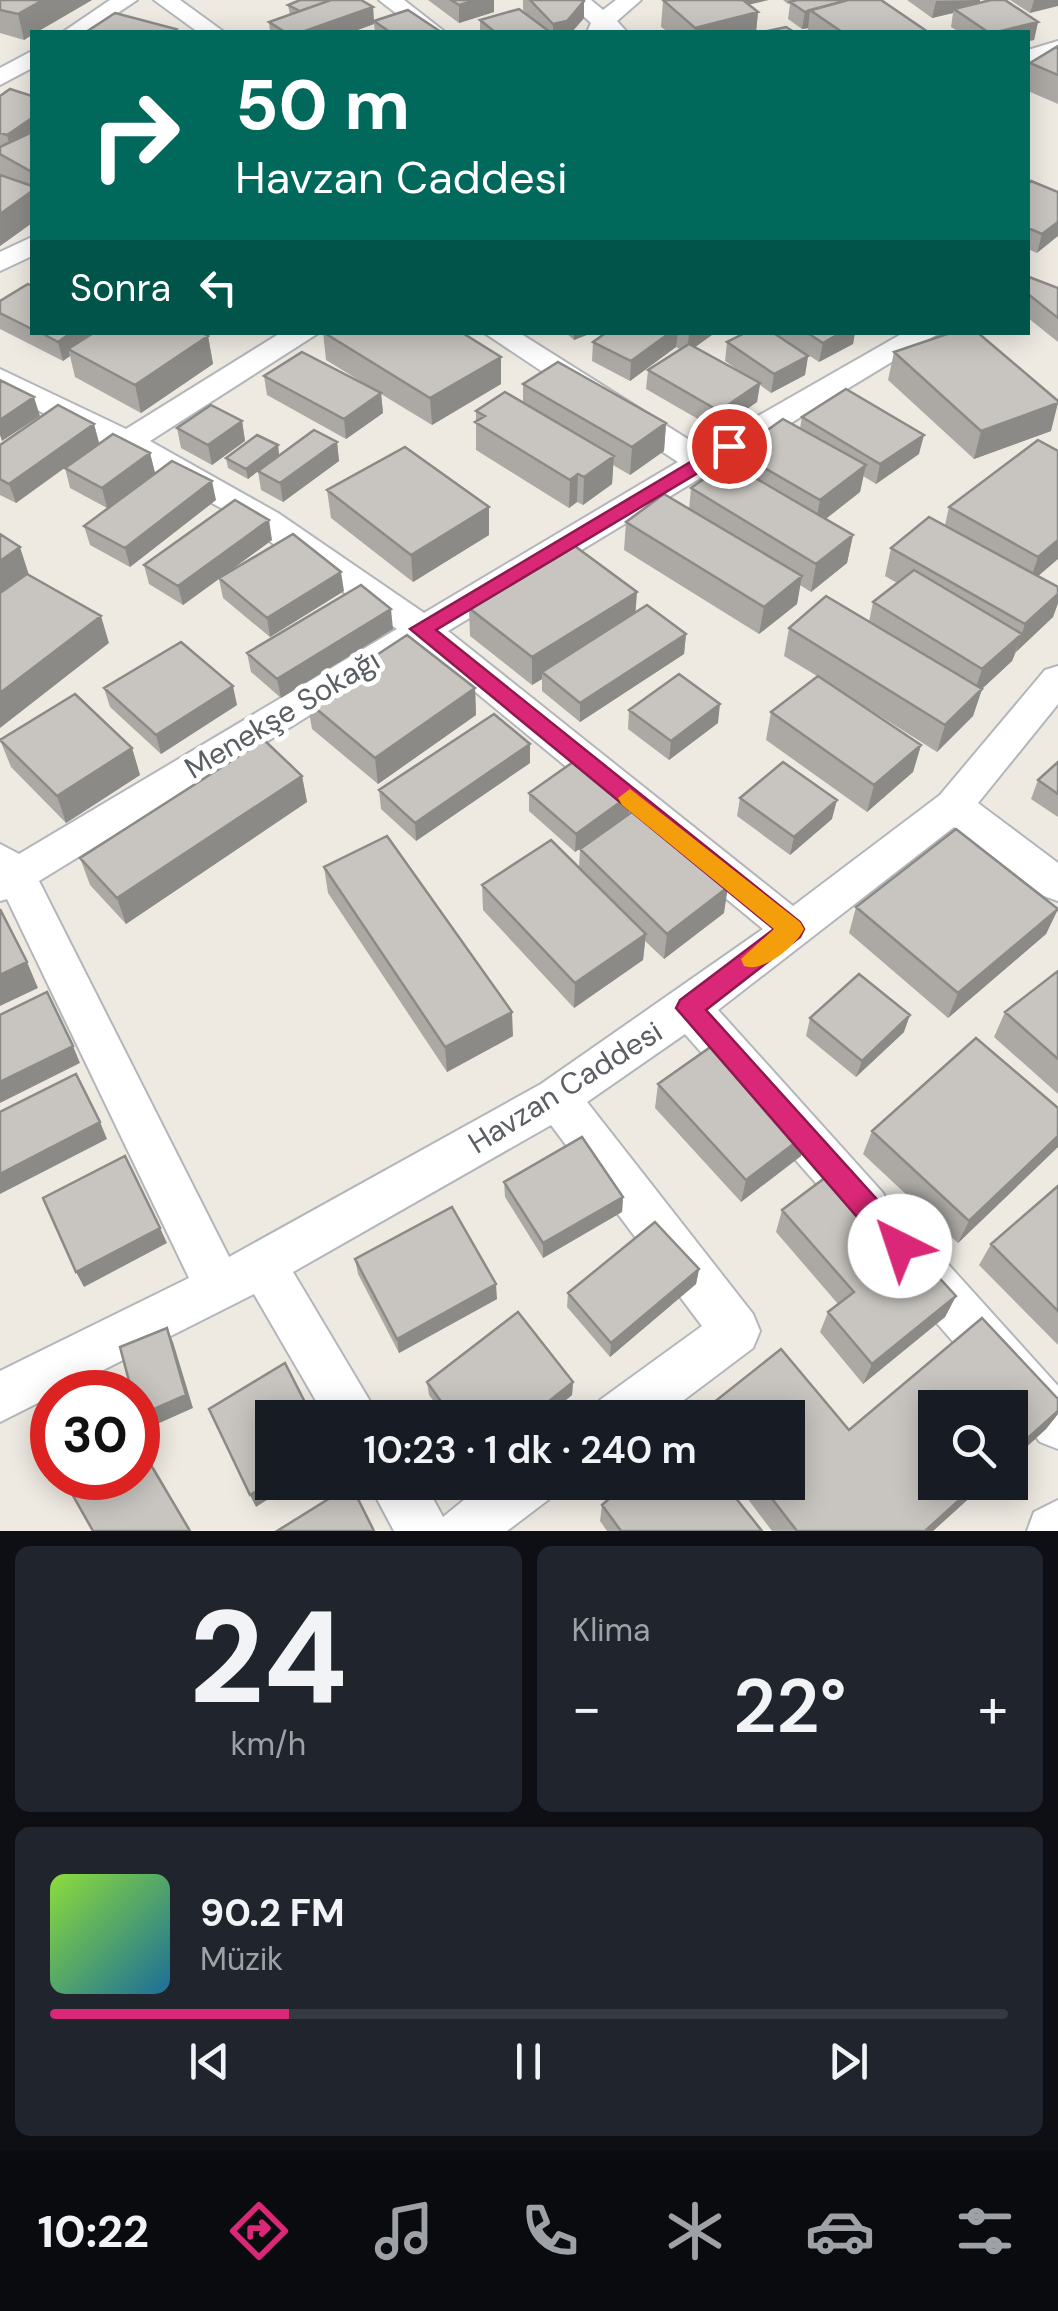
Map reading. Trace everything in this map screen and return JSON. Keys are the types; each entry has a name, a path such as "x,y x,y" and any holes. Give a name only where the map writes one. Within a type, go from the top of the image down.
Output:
{"street":[{"path":"77,30 126,0"},
{"path":"165,0 211,30"},
{"path":"390,0 431,30"},
{"path":"578,0 605,29 630,0"},
{"path":"1030,55 1058,48"},
{"path":"0,78 30,59"},
{"path":"0,263 30,245"},
{"path":"127,442 300,335"},
{"path":"502,335 701,462"},
{"name":"Menekşe Sokağı","path":"5,874 922,335"},
{"path":"0,378 127,442 266,521 421,629 792,929"},
{"name":"Havzan Caddesi","path":"0,1397 220,1288 556,1098 689,1008 954,806 1058,679"},
{"path":"954,806 1058,885"},
{"path":"5,874 220,1288"},
{"path":"689,1008 1058,1424"},
{"path":"556,1098 736,1331 642,1400"},
{"path":"262,1264 344,1400"},
{"path":"405,1500 423,1531"},
{"path":"464,1531 506,1500"}],"building":[{"path":"0,0 43,0 18,14 0,10"},
{"path":"300,0 331,0 300,11 288,5"},
{"path":"331,0 361,0 373,7 308,30 282,30 269,22"},
{"path":"530,0 584,1 567,21 553,24"},
{"path":"663,0 743,0 758,12 695,28"},
{"path":"848,0 805,12 790,2"},
{"path":"848,0 881,0 925,30 839,30 810,10"},
{"path":"1005,0 1038,22 1005,30 985,30 954,9"},
{"path":"519,9 547,30 492,30 480,20"},
{"path":"408,10 438,30 387,30 374,21"},
{"path":"115,13 176,29 174,30 89,30"},
{"path":"1058,46 1058,75 1030,63"},
{"path":"10,89 30,95 30,119 7,135 0,133 0,96"},
{"path":"30,133 30,171 0,154 0,147"},
{"path":"0,175 30,185 30,192 0,214"},
{"path":"1030,182 1058,192 1058,222 1042,234 1030,229"},
{"path":"1030,277 1058,288 1058,318 1030,296"},
{"path":"30,285 30,328 0,313 0,301"},
{"path":"45,335 68,335 58,342"},
{"path":"90,335 208,336 135,385 68,349"},
{"path":"328,335 466,335 501,357 430,398"},
{"path":"603,335 667,335 631,361 593,342"},
{"path":"741,335 776,335 808,356 774,374 727,342"},
{"path":"811,335 837,335 823,343"},
{"path":"944,335 981,335 1058,403 981,431 894,352"},
{"path":"689,344 760,383 719,411 648,370"},
{"path":"302,352 381,393 344,419 264,376"},
{"path":"558,362 666,423 632,447 523,384"},
{"path":"0,380 34,397 0,420"},
{"path":"846,389 924,435 880,464 802,417"},
{"path":"505,392 614,456 584,477 578,474 570,480 475,422 485,416 476,411"},
{"path":"58,405 94,424 9,484 0,479 0,445"},
{"path":"211,405 242,421 208,445 177,428"},
{"path":"783,419 866,465 820,500 737,452"},
{"path":"314,430 337,442 280,483 258,471"},
{"path":"113,434 150,453 102,488 65,468"},
{"path":"257,435 278,445 246,469 226,458"},
{"path":"1038,440 1058,451 1058,540 1038,557 949,507"},
{"path":"405,447 489,507 411,555 327,490"},
{"path":"172,461 212,481 125,548 84,526"},
{"path":"728,462 853,535 816,564 691,488"},
{"path":"664,494 802,576 764,607 626,522"},
{"path":"235,500 269,520 178,586 144,565"},
{"path":"929,517 1058,587 1058,594 1025,624 891,548"},
{"path":"0,534 20,547 0,561"},
{"path":"293,534 341,572 267,618 219,578"},
{"path":"572,544 637,592 532,657 469,608"},
{"path":"914,570 1022,634 982,669 873,602"},
{"path":"27,574 101,616 0,693 0,593"},
{"path":"361,585 391,609 277,679 247,653"},
{"path":"826,596 982,689 945,725 789,628"},
{"path":"647,605 686,634 580,703 542,672"},
{"path":"407,635 475,688 375,758 307,701"},
{"path":"181,642 233,686 156,735 104,688"},
{"path":"679,674 720,704 671,741 629,710"},
{"path":"818,676 921,745 874,785 771,712"},
{"path":"75,694 132,748 57,796 0,740"},
{"path":"494,714 530,744 415,823 379,790"},
{"path":"264,740 302,776 117,898 80,858"},
{"path":"583,755 630,795 576,834 529,793"},
{"path":"783,762 837,800 794,837 740,798"},
{"path":"1058,762 1058,794 1038,780"},
{"path":"639,807 728,887 667,934 580,849"},
{"path":"956,829 1058,909 958,993 856,907"},
{"path":"387,836 512,1012 445,1047 324,867"},
{"path":"551,840 646,934 575,983 482,885"},
{"path":"0,909 27,962 0,975"},
{"path":"1058,971 1058,1059 1005,1012"},
{"path":"859,974 910,1015 862,1061 810,1018"},
{"path":"47,992 73,1046 0,1082 0,1015"},
{"path":"976,1038 1058,1108 1058,1136 969,1221 872,1131"},
{"path":"719,1041 808,1133 746,1180 658,1084"},
{"path":"76,1074 100,1122 0,1174 0,1112"},
{"path":"582,1137 623,1197 543,1243 504,1182"},
{"path":"125,1156 160,1228 76,1272 43,1198"},
{"path":"838,1168 956,1296 872,1364 828,1312 854,1292 782,1210"},
{"path":"1058,1186 1058,1311 991,1244"},
{"path":"452,1207 496,1284 397,1339 355,1259"},
{"path":"655,1222 699,1269 611,1343 568,1293"},
{"path":"518,1312 573,1382 550,1400 440,1400 427,1382"},
{"path":"982,1318 1058,1399 1058,1411 1028,1438 1028,1390 918,1390 918,1500 959,1500 925,1531 797,1531 773,1500 805,1500 805,1400 717,1400 781,1349 849,1430"},
{"path":"167,1328 186,1395 160,1406 160,1370 126,1370 120,1347"},
{"path":"285,1363 304,1400 255,1400 255,1492 250,1495 209,1409"},
{"path":"160,1480 190,1531 93,1531 75,1500 160,1500"},
{"path":"327,1500 358,1500 374,1531 277,1531"},
{"path":"608,1500 737,1500 762,1531 621,1531 602,1505"}],"slow traffic":[{"path":"630,798 792,929 753,959"}],"route":[{"path":"729,446 421,629 792,929 689,1008 900,1246"}]}
